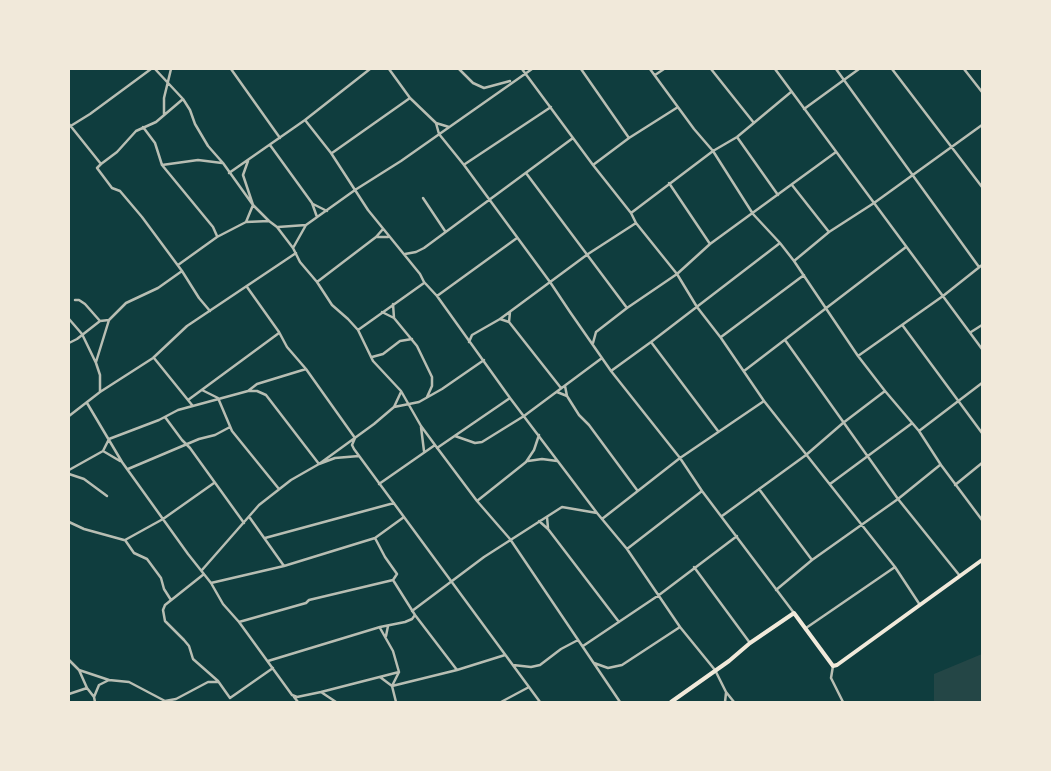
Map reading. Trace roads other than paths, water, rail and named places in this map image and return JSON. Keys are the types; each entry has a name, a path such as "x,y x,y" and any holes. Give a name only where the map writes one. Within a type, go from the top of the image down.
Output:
{"main road":[{"path":"671,702 794,613 833,666 982,560"}],"street":[{"path":"100,164 69,126 90,114 150,69"},
{"path":"156,69 168,85 183,99 208,146 254,205 269,222 277,227 332,305 358,330 371,357 401,391 421,426 477,501 510,539 620,702"},
{"path":"164,114 164,98 171,69"},
{"path":"231,69 280,138"},
{"path":"229,173 305,120 364,70 370,69"},
{"path":"389,69 410,98 436,123 449,127"},
{"path":"459,69 473,83 484,88 513,80"},
{"path":"522,69 572,138 677,274 697,307 744,370 764,401 895,567 920,605"},
{"path":"293,248 306,225 355,190 401,161 513,80 532,69"},
{"path":"581,69 629,138"},
{"path":"650,69 713,151 754,214 794,261 858,356 885,392 919,431 940,465 982,520"},
{"path":"655,75 664,69"},
{"path":"711,69 754,123"},
{"path":"775,69 982,350"},
{"path":"836,69 981,266 943,296 858,356"},
{"path":"804,109 859,69"},
{"path":"892,69 982,187"},
{"path":"964,69 982,90"},
{"path":"631,212 713,151 737,136 791,92"},
{"path":"331,153 410,98"},
{"path":"183,99 156,122 136,131 117,152 97,168 112,188 120,191 142,217 210,311"},
{"path":"464,165 551,107"},
{"path":"593,165 629,138 678,107"},
{"path":"305,120 331,153 368,210 437,296 510,398 597,513 627,549 680,627 715,670 726,692 734,702"},
{"path":"436,123 439,134 550,282 611,371 680,458 702,491 794,613"},
{"path":"794,261 829,232 874,203 950,146 982,125"},
{"path":"143,127 155,143 162,165 213,227 217,237"},
{"path":"737,136 778,195"},
{"path":"404,254 416,252 424,248 480,204 490,200 572,138"},
{"path":"270,145 312,203 317,217"},
{"path":"593,344 596,332 677,274 710,244 754,214 837,152"},
{"path":"246,222 254,205 243,175 249,159"},
{"path":"162,165 198,160 223,163"},
{"path":"526,172 627,308"},
{"path":"669,183 710,244"},
{"path":"792,185 829,232"},
{"path":"424,198 445,231"},
{"path":"312,203 328,211"},
{"path":"178,265 217,237 246,222 269,222"},
{"path":"469,342 472,335 500,319 588,254 636,222"},
{"path":"277,227 306,225"},
{"path":"317,282 376,237 383,229"},
{"path":"376,237 388,236"},
{"path":"437,296 517,238"},
{"path":"611,371 780,243"},
{"path":"744,370 906,247"},
{"path":"69,416 100,392 154,358 187,326 296,253"},
{"path":"96,362 109,320 126,302 158,288 182,271"},
{"path":"721,338 804,275"},
{"path":"358,330 424,282"},
{"path":"247,287 279,332 287,347 306,369 356,438"},
{"path":"75,300 85,304 100,321"},
{"path":"394,303 394,318"},
{"path":"382,312 394,318 412,339 432,377 432,386 427,397"},
{"path":"509,322 510,312"},
{"path":"69,319 82,334 96,362 100,375 100,392"},
{"path":"500,319 509,322 561,388"},
{"path":"69,343 100,321 109,320"},
{"path":"971,333 982,324"},
{"path":"902,326 982,433"},
{"path":"188,400 279,332"},
{"path":"403,340 406,334"},
{"path":"371,357 383,354 403,340 412,339"},
{"path":"785,340 898,499 960,576"},
{"path":"651,342 718,432"},
{"path":"154,358 192,405"},
{"path":"455,436 478,444 524,416 602,358"},
{"path":"394,407 419,402 442,389 484,360"},
{"path":"248,391 257,384 306,369"},
{"path":"919,431 982,383"},
{"path":"257,384 257,391"},
{"path":"565,386 567,396 579,415 589,425 637,490"},
{"path":"202,390 218,398 230,427 279,489"},
{"path":"69,472 103,451 109,439 192,405 248,391 257,391 266,396 320,464"},
{"path":"202,570 259,505 279,489 320,464 356,438 394,407 401,391"},
{"path":"557,392 567,396"},
{"path":"722,516 806,455 843,423 885,392"},
{"path":"379,484 424,452 455,436 510,398"},
{"path":"602,519 680,458 764,401"},
{"path":"87,403 122,462 202,570 223,604 239,622 298,702"},
{"path":"165,417 244,523"},
{"path":"830,484 912,424"},
{"path":"421,426 424,452"},
{"path":"128,470 199,439 215,435 230,427"},
{"path":"477,501 526,462 534,450 539,435"},
{"path":"356,438 352,445 359,456 540,702"},
{"path":"103,451 122,462"},
{"path":"320,464 335,458 359,456"},
{"path":"526,462 542,459 558,461"},
{"path":"955,485 982,463"},
{"path":"776,590 812,560 898,499 940,465"},
{"path":"69,472 84,479 107,496"},
{"path":"125,540 163,519 214,482"},
{"path":"758,489 812,560"},
{"path":"627,549 702,491"},
{"path":"265,538 394,503"},
{"path":"412,611 510,539 562,506 597,513"},
{"path":"211,583 284,566 375,538 404,517"},
{"path":"547,517 548,529"},
{"path":"249,518 284,566"},
{"path":"539,521 548,529 618,622"},
{"path":"69,522 84,529 125,540 134,553 147,559 160,578 171,600"},
{"path":"583,646 659,595 737,536"},
{"path":"239,622 306,603 309,600 393,580 397,574 375,538"},
{"path":"694,567 750,643"},
{"path":"806,628 895,567"},
{"path":"204,574 165,605 163,610 165,621 189,646 193,659 218,682 230,698 230,702"},
{"path":"393,580 412,611 457,670"},
{"path":"268,661 405,622 412,619 415,615"},
{"path":"386,636 388,626"},
{"path":"592,662 608,668 622,665 680,627"},
{"path":"380,628 393,651 399,672 392,686"},
{"path":"514,665 531,668 540,665 561,649 578,640"},
{"path":"392,686 457,670 505,655"},
{"path":"69,660 79,670 95,702"},
{"path":"833,666 831,678 843,702"},
{"path":"230,698 272,668"},
{"path":"79,670 110,680 129,682 165,700 176,699 208,682 218,682"},
{"path":"294,696 321,692 399,672"},
{"path":"380,677 392,686 396,702"},
{"path":"94,697 99,685 110,680"},
{"path":"501,702 529,687"},
{"path":"69,694 87,688"},
{"path":"321,692 336,702"},
{"path":"725,702 726,692"}]}
